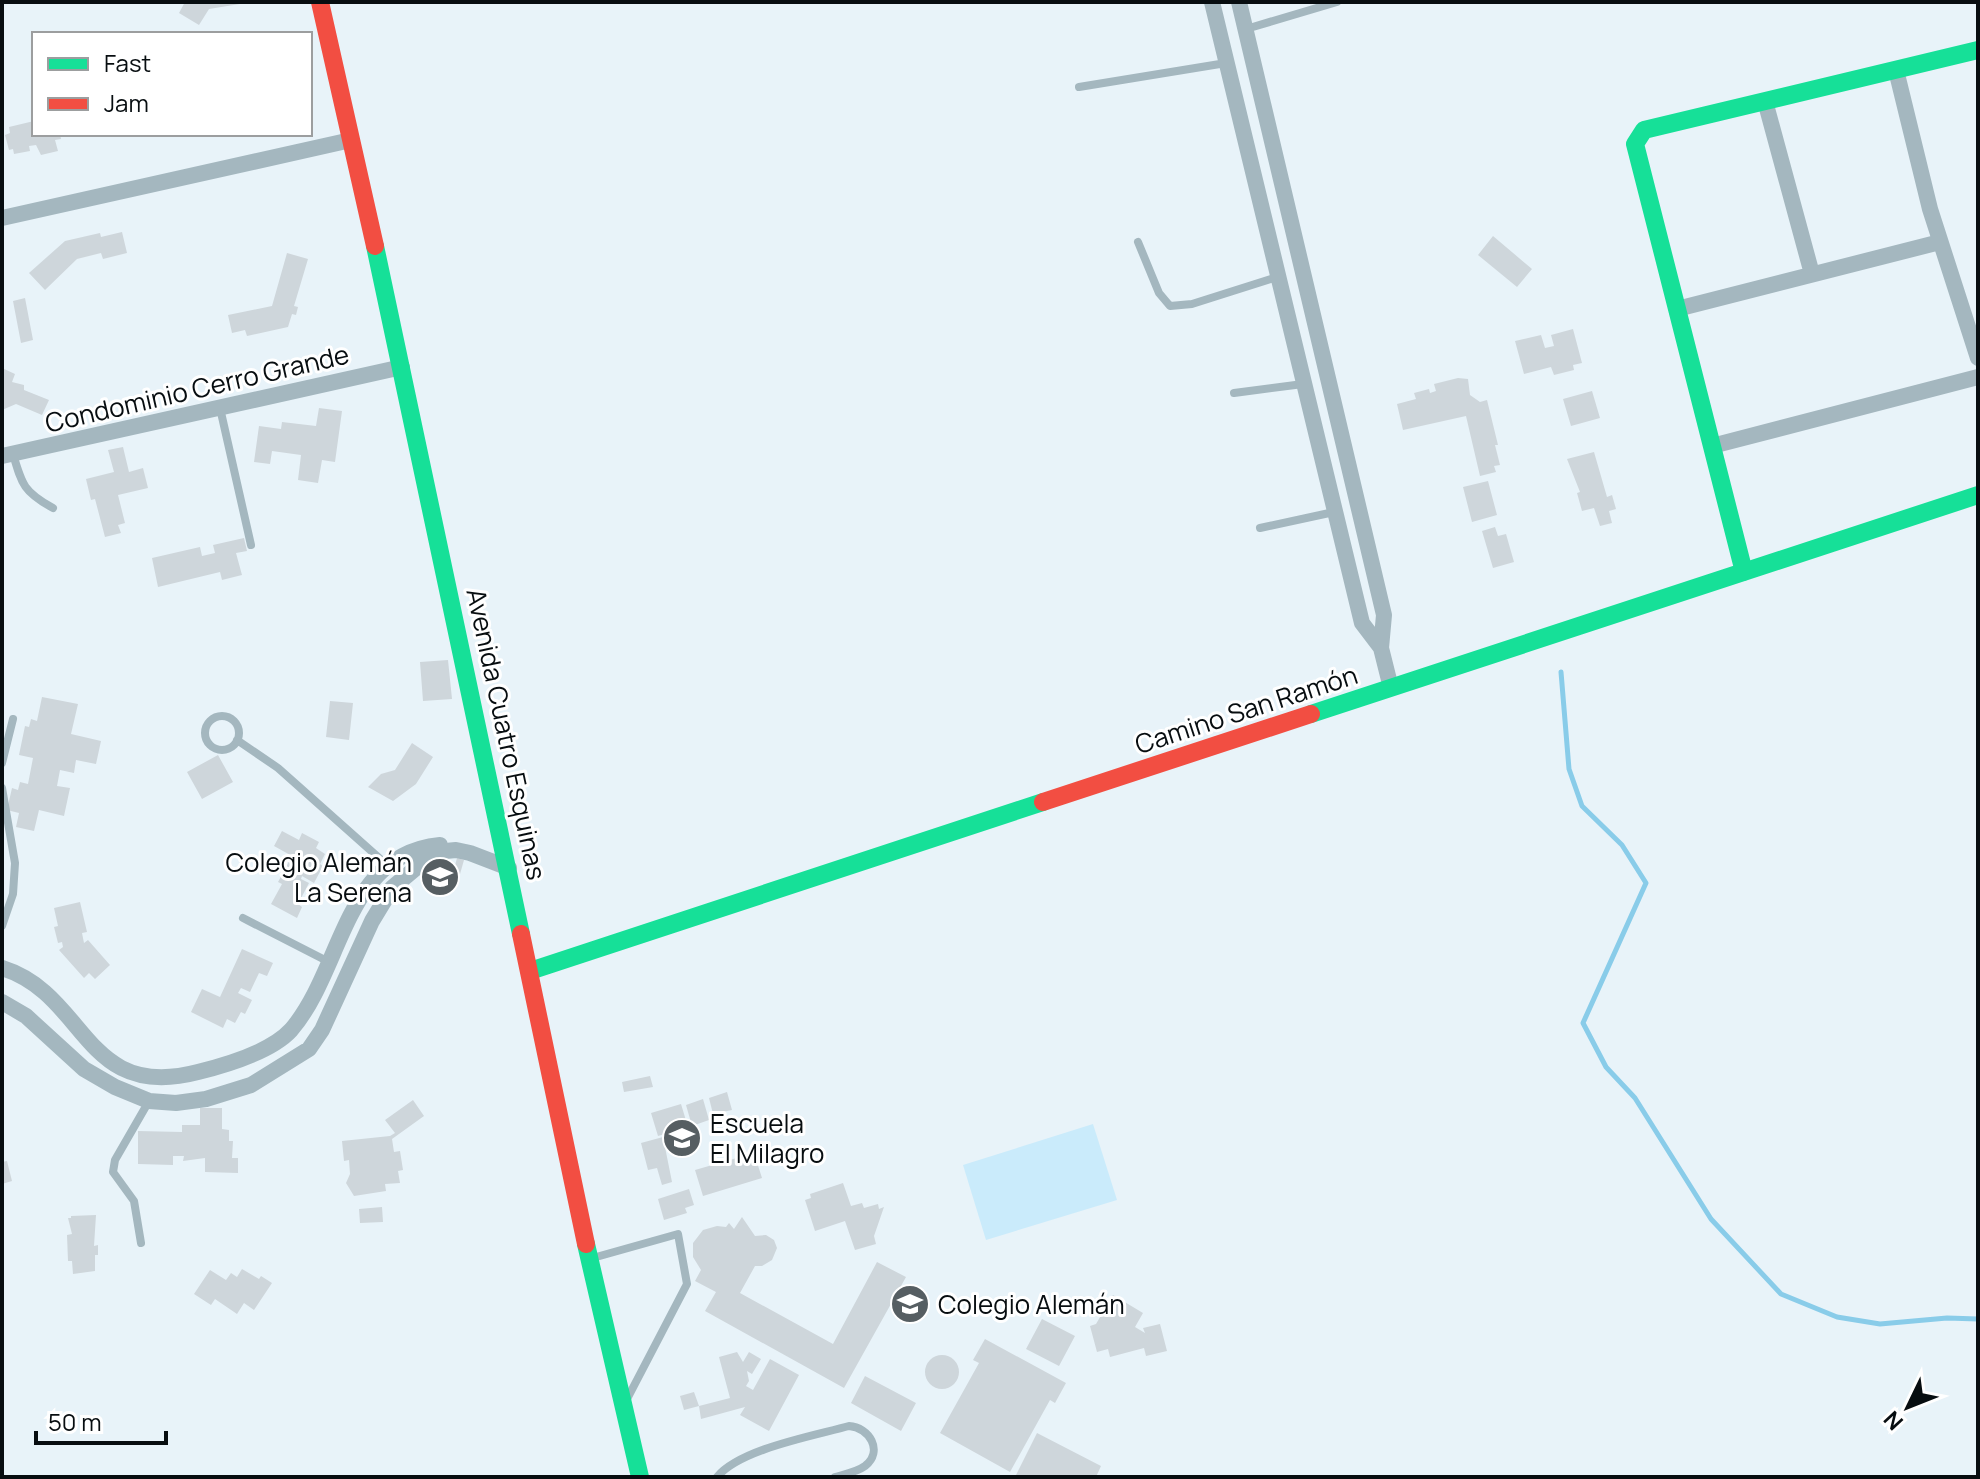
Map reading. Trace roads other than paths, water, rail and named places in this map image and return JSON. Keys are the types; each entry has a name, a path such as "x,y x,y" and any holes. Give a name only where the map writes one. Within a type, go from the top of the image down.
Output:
{"main road":[{"name":"Avenida Cuatro Esquinas","path":"320,2 402,367 589,1259 640,1477"},
{"path":"1744,572 1635,144 1644,130 1978,50"},
{"name":"Camino San Ramón","path":"530,971 1978,495"}],"street":[{"path":"1381,648 1362,623 1214,10 1241,7 1384,615 1381,648 1391,688"},
{"path":"1896,70 1940,242 1978,358"},
{"path":"1765,101 1812,274"},
{"path":"2,218 351,140"},
{"path":"1677,309 1940,242"},
{"path":"1282,298 1308,293"},
{"name":"Condominio Cerro Grande","path":"8,455 402,367"},
{"path":"1712,446 1978,377"},
{"path":"2,968 44,992 113,1064 136,1076 175,1078 225,1065 261,1050 289,1032 306,1008 373,878 408,851 452,844 508,864"},
{"path":"2,1002 26,1016 84,1069 115,1087 149,1101 176,1103 206,1099 251,1085 309,1049 322,1030 372,921 392,888 435,852 456,850 508,864"},
{"path":"149,1101 166,1078"}],"lane":[{"path":"1246,29 1337,2"},
{"path":"1079,87 1226,63"},
{"path":"1138,242 1159,293 1170,306 1192,304 1277,277"},
{"path":"1234,393 1303,384"},
{"path":"220,408 251,545"},
{"path":"8,455 31,496 53,508"},
{"path":"1260,528 1334,512"},
{"path":"229,718 236,725 237,740 224,750 213,747 206,738 206,727 214,719 229,718"},
{"path":"2,763 13,719"},
{"path":"237,740 278,768 387,865"},
{"path":"2,788 15,863 13,894 2,926"},
{"path":"243,918 329,962"},
{"path":"141,1243 134,1201 113,1172 115,1160 149,1101"},
{"path":"589,1259 678,1234 687,1284 622,1408"},
{"path":"717,1477 742,1457 849,1426 863,1429 872,1441 873,1456 864,1472 835,1477"}],"waterway":[{"path":"1561,672 1569,769 1582,806 1622,845 1646,883 1583,1023 1606,1067 1635,1098 1711,1219 1781,1294 1837,1317 1880,1324 1947,1318 1978,1319"}],"place":[{"name":"Colegio Alemán La Serena","path":"440,877"},
{"name":"Escuela El Milagro","path":"682,1138"},
{"name":"Colegio Alemán","path":"910,1304"}]}
